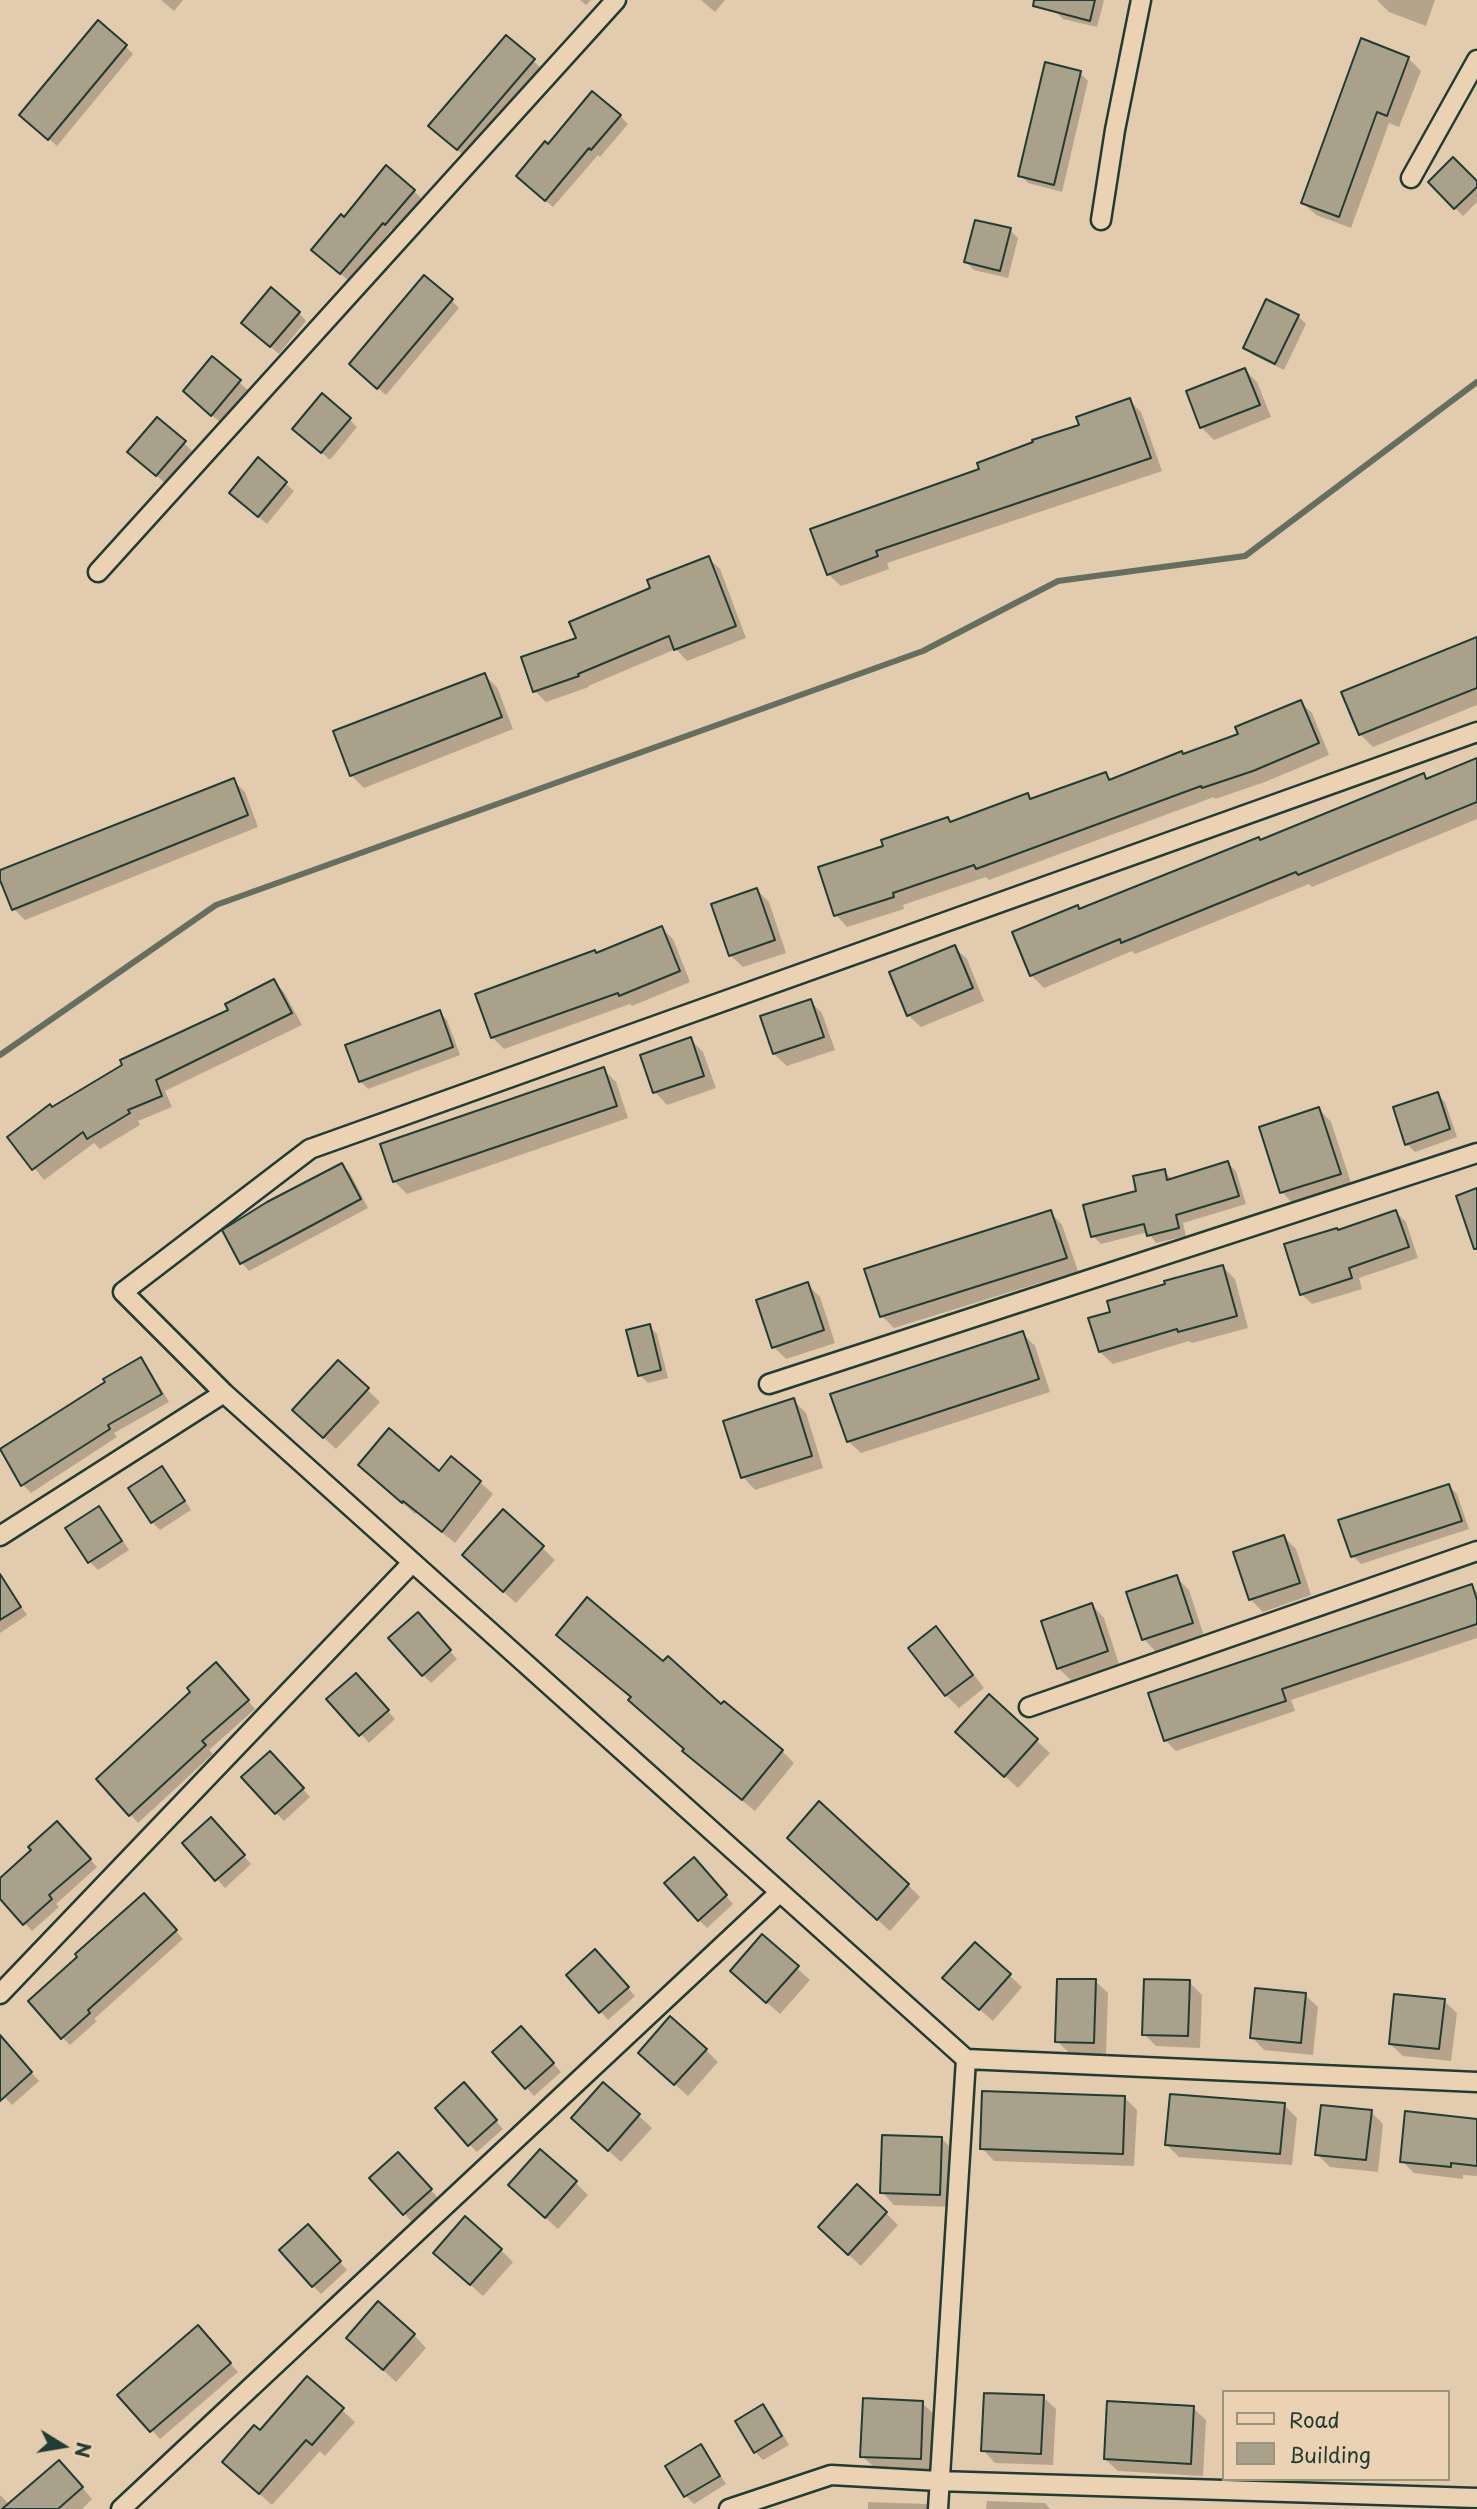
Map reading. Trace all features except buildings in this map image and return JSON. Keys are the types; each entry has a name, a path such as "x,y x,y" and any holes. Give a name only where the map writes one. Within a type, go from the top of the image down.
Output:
{"street":[{"path":"98,572 617,0"},
{"path":"1101,220 1115,130 1141,0"},
{"path":"1411,178 1477,60"},
{"path":"1477,732 310,1149 123,1292 224,1393 966,2059 1477,2082"},
{"path":"769,1384 1477,1153"},
{"path":"0,1536 224,1393"},
{"path":"1029,1707 1477,1551"},
{"path":"0,1994 412,1563"},
{"path":"121,2509 779,1893"},
{"path":"938,2509 966,2059"},
{"path":"729,2509 831,2475 938,2482 1477,2498"}],"waterway":[{"path":"0,1055 216,905 923,651 1058,581 1245,556 1477,382"}]}
